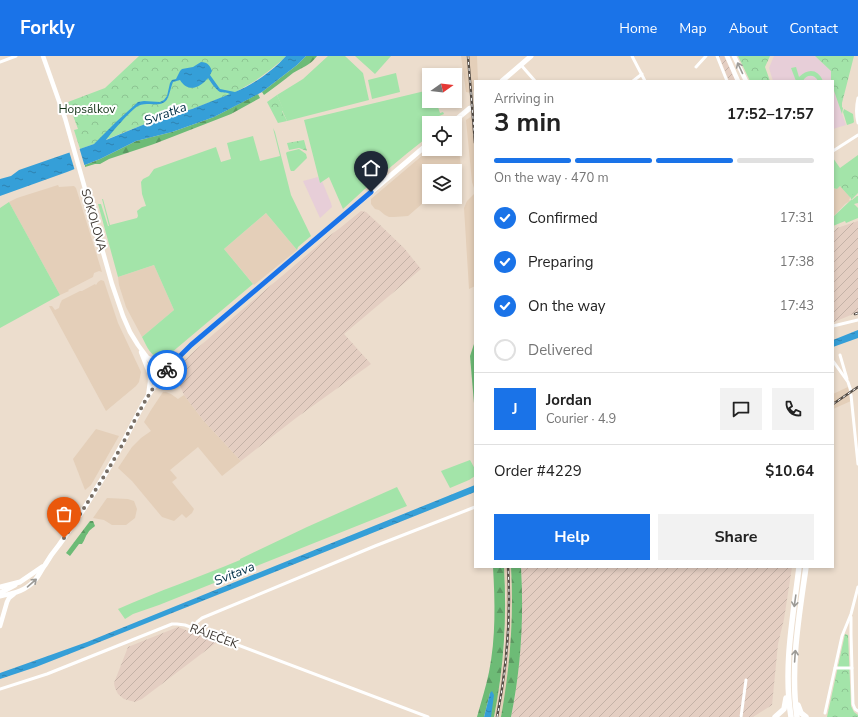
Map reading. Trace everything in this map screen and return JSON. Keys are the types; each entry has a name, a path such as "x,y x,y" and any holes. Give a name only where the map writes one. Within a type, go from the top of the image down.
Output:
{"highway":[{"path":"775,717 783,711 785,707 788,684 790,634 800,568"},
{"path":"797,717 794,695 796,650 806,568"},
{"path":"788,684 790,717"},
{"path":"794,695 801,712 806,717"}],"main road":[{"path":"503,80 531,56"},
{"path":"460,116 470,108"},
{"path":"0,596 14,594 32,584 37,578 102,478 148,396 161,376 177,359 191,345 422,149"},
{"path":"0,593 44,566"},
{"path":"0,587 20,582"}],"street":[{"path":"0,62 16,56"},
{"name":"SOKOLOVA","path":"43,56 73,143 112,284 123,316 138,345 161,376"},
{"path":"632,56 645,80"},
{"path":"696,67 706,56"},
{"path":"717,56 727,80"},
{"path":"727,56 738,80"},
{"path":"734,56 746,80"},
{"path":"521,65 534,80"},
{"path":"634,80 642,74"},
{"path":"858,98 856,105 858,123"},
{"path":"834,150 858,135"},
{"path":"834,326 858,320"},
{"path":"138,345 150,375 148,396"},
{"path":"840,355 850,391"},
{"path":"148,358 155,361 170,361 177,359"},
{"path":"834,361 848,382"},
{"path":"851,395 858,464"},
{"path":"194,629 197,622 202,618 375,546 474,507"},
{"path":"825,714 842,636 851,614 858,587"},
{"path":"0,626 7,602 14,594"},
{"path":"851,614 853,704 858,711"},
{"name":"RÁJEČEK","path":"0,689 46,674 172,624 177,624 185,625 428,717"},
{"path":"834,668 852,668"},
{"path":"741,717 746,680"}],"shaded area":[{"path":"461,56 477,56 478,80 474,80 474,90 471,93 466,92"},
{"path":"719,56 724,56 736,80 729,80"},
{"path":"774,56 815,56 831,71 831,80 773,80 769,68"},
{"path":"834,91 846,125 834,129"},
{"path":"474,115 474,188 472,182 466,120"},
{"path":"422,156 460,156 461,164 422,164 422,204 408,216 389,217 375,209 371,204 371,199"},
{"path":"318,177 320,182 322,181 332,207 320,218 303,181"},
{"path":"58,185 59,187 74,186 76,188 102,272 99,271 94,273 93,277 60,295 9,202"},
{"path":"840,186 851,198 849,199 850,201 845,204 834,216 834,188 837,189"},
{"path":"474,194 474,286 469,289 464,208 467,201"},
{"path":"361,211 366,212 404,248 421,269 344,334 371,364 296,418 241,461 203,420 184,395 177,379 176,372 178,367 216,332"},
{"path":"266,213 297,250 254,285 224,249"},
{"path":"858,221 858,312 834,322 834,232 837,228"},
{"path":"154,265 174,310 142,337 126,307 118,277"},
{"path":"101,280 104,281 118,323 141,372 139,382 136,386 106,411 49,306 52,306 55,310 59,308 62,300 95,284 96,285"},
{"path":"848,387 851,401 834,409 834,394"},
{"path":"163,392 171,394 178,399 184,395 203,420 241,461 222,476 198,447 170,470 177,478 172,482 194,509 186,518 182,514 174,521 162,517 132,481 118,468 132,447 151,431 144,422"},
{"path":"96,429 119,436 91,485 85,490 73,459"},
{"path":"107,498 128,499 134,501 137,509 135,518 126,525 112,525 104,520 93,518"},
{"path":"504,568 511,568 511,643 507,684 501,717 494,717 505,642 506,595"},
{"path":"521,568 792,568 784,619 778,644 772,705 753,717 511,717 515,697 521,641"},
{"path":"178,627 217,642 142,699 135,702 124,699 118,694 114,683 128,647"}],"green space":[{"name":"Hopsálkov","path":"139,56 286,56 255,81 234,93 192,109 169,115 80,149 74,130 78,129 68,102 105,88"},
{"path":"306,56 317,56 309,64 293,73 264,95 262,92 297,65"},
{"path":"328,56 345,56 363,73 369,100 287,121 277,95 303,79"},
{"path":"355,56 391,56 375,74"},
{"path":"738,56 770,56 765,67 770,80 750,80"},
{"path":"815,56 854,56 842,103 842,114 834,91 834,80 831,80 831,71"},
{"path":"796,67 799,77 806,72 812,71 816,72 822,80 818,80 813,76 808,76 804,80 796,80 791,68"},
{"path":"396,73 400,92 372,99 368,80"},
{"path":"422,92 422,108 438,108 440,113 443,112 444,114 439,116 422,116 422,141 385,171 343,209 329,177 320,183 304,120"},
{"path":"258,94 260,98 231,114 154,144 109,159 100,164 85,167 85,165 136,141 172,132 214,117"},
{"path":"277,95 287,121 278,123 267,102"},
{"path":"844,109 853,114 853,123 847,125 843,112"},
{"path":"273,128 291,195 311,236 298,247 297,250 266,213 224,249 253,284 171,353 160,357 156,356 147,347 142,337 174,310 154,265 118,277 98,204 101,204 108,226 102,199 110,225 137,218 137,211 146,206 142,194 141,182 149,176 154,169 216,147 221,162 231,159 227,143 253,136 260,161 280,156"},
{"path":"304,140 307,151 299,148 289,150 287,143"},
{"path":"299,149 306,154 307,158 294,171 291,171 286,153"},
{"path":"858,155 858,193 851,200 851,198 840,186 837,189 834,188 834,159 840,168"},
{"path":"857,172 858,190 850,197 841,187"},
{"path":"858,196 858,203 854,204 858,208 858,218 834,226 834,216 851,200"},
{"path":"9,202 60,295 0,328 0,208"},
{"path":"474,344 474,403 470,356"},
{"path":"470,460 474,467 474,477 450,488 441,471"},
{"path":"397,487 407,506 133,614 125,619 118,609 240,560 307,527"},
{"path":"90,521 93,521 95,526 86,535 82,544 79,544 70,556 66,553"},
{"path":"493,568 504,568 504,642 494,717 491,717 490,693 484,717 477,717 488,678 493,646"},
{"path":"511,568 521,568 521,642 517,680 511,717 501,717 507,680 512,586"},
{"path":"845,634 848,635 851,706 858,717 827,717"}],"water":[{"path":"286,56 306,56 297,65 262,92 214,117 172,132 136,141 100,159 0,196 0,179 11,176 19,170 94,144 138,102 160,102 164,100 167,96 170,83 172,80 176,79 182,69 193,67 201,62 205,63 210,67 212,71 210,75 220,89 235,92 262,77","holes":["208,78 220,92 230,94 192,109 169,115 106,140 138,106 144,104 161,104 167,100 173,82 180,80 187,87 194,88"]},
{"path":"858,330 858,338 834,347 834,340"},
{"path":"474,485 474,492 87,647 0,679 0,673 87,642"},
{"path":"492,691 494,695 491,717 484,717 490,693"}],"pier":[{"path":"79,147 85,167 75,171 69,151"}],"tunnel":[{"path":"470,108 474,105"}],"railway":[{"path":"468,56 474,131"},
{"path":"834,403 858,387"},
{"path":"497,717 507,642 509,605 508,568"}],"way so far":[{"path":"64,538 119,450 148,396 161,376 167,370"}],"route":[{"path":"167,370 191,345 371,192"}],"water label":[{"name":"Svratka","path":"165,113"},
{"name":"Svitava","path":"234,573"}]}
